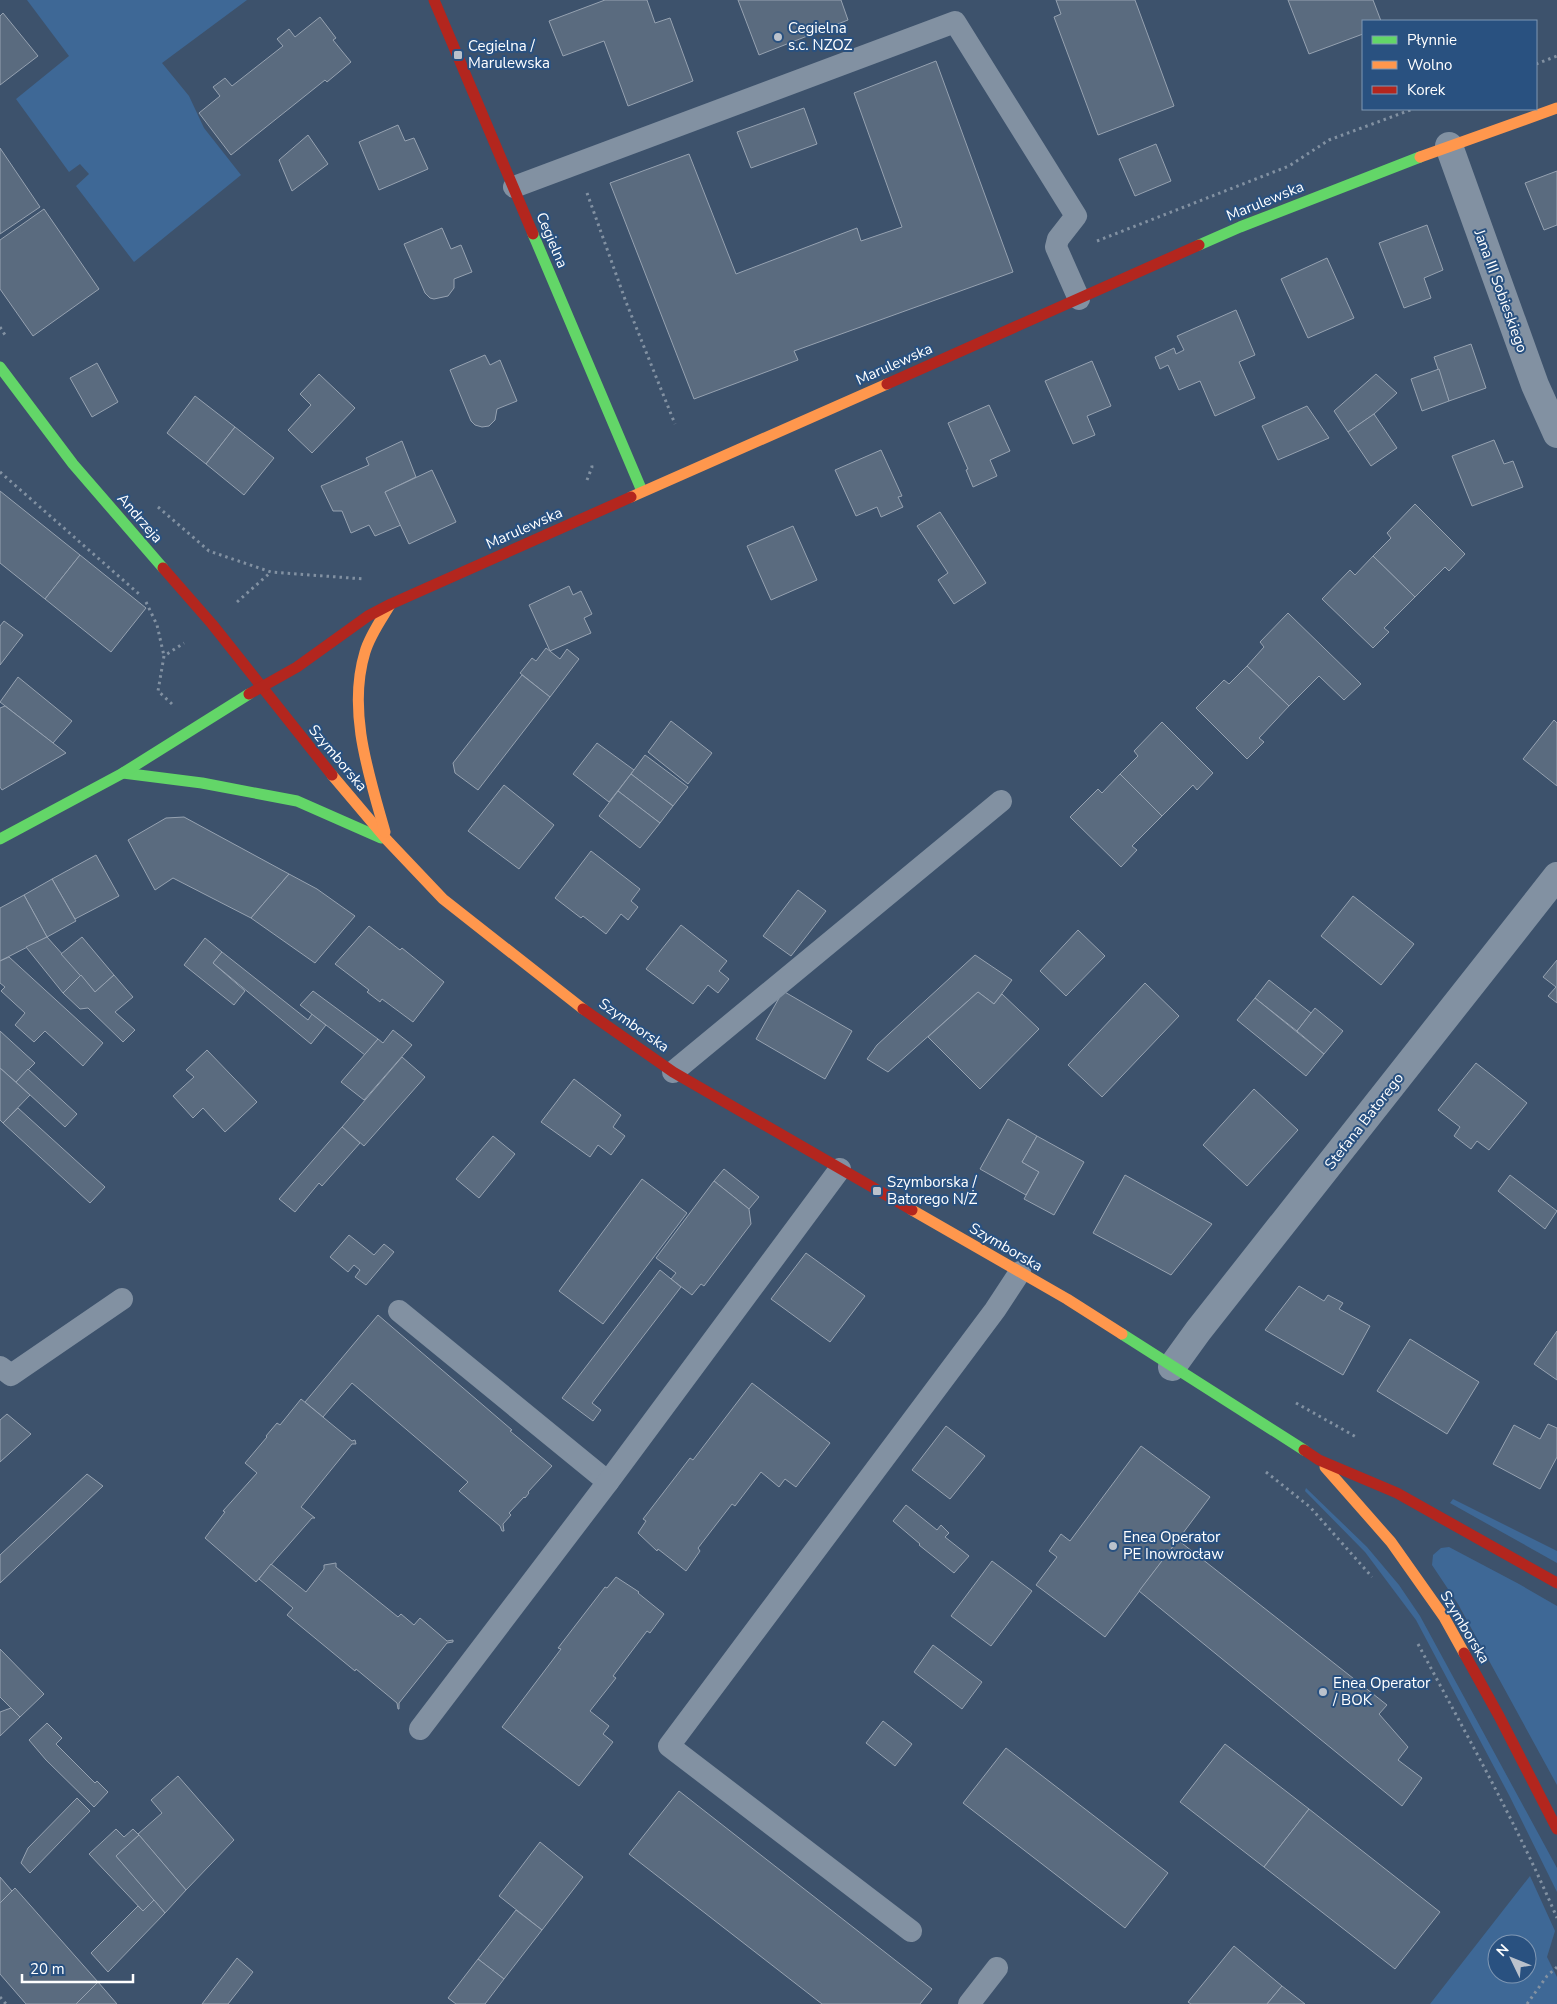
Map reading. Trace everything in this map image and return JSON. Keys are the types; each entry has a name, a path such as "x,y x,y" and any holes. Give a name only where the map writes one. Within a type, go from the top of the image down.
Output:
{"street":[{"name":"Cegielna","path":"434,0 642,491"},
{"name":"Marulewska","path":"262,686 297,667 368,616 391,604 642,491 1240,227 1449,146 1557,108"},
{"name":"Jana III Sobieskiego","path":"1449,146 1535,385 1557,434"},
{"name":"Andrzeja","path":"0,367 73,464 212,624 262,686"},
{"path":"387,840 362,742 358,704 363,658 372,637 391,604"},
{"path":"0,839 122,773 262,686"},
{"name":"Szymborska","path":"262,686 304,742 387,840 444,899 595,1018 673,1072 1067,1299 1319,1460 1397,1493 1557,1583"},
{"path":"122,773 202,783 297,801 387,840"},
{"name":"Stefana Batorego","path":"1172,1367 1198,1331 1557,876"},
{"name":"Szymborska","path":"1319,1460 1391,1542 1444,1617 1499,1716 1557,1829"}],"lane":[{"path":"514,187 954,22 1076,216 1058,239 1056,247 1079,299"},
{"path":"673,1072 1001,801"},
{"path":"420,1729 608,1482 840,1169"},
{"path":"911,1931 669,1746 995,1310 1020,1272"},
{"path":"0,1367 11,1376 122,1299"},
{"path":"399,1311 608,1482"},
{"path":"969,2004 997,1968"}],"path":[{"path":"1537,64 1557,56"},
{"path":"1059,255 1289,166 1329,140 1410,110"},
{"path":"586,191 626,302 674,424"},
{"path":"0,327 10,343"},
{"path":"0,472 145,599 157,625 164,656"},
{"path":"156,506 209,551 271,572 377,580 391,604"},
{"path":"1266,1472 1310,1507 1357,1558 1377,1583"},
{"path":"1417,1642 1503,1804 1543,1884 1557,1918"},
{"path":"1527,2004 1547,1976 1557,1967"},
{"path":"0,1997 6,2004"}],"shaded area":[{"path":"27,0 247,0 162,63 189,96 204,128 241,175 134,262 76,186 89,174 80,164 69,172 16,99 69,56"},
{"path":"1306,1488 1367,1547 1399,1585 1420,1616 1557,1868 1557,1892 1510,1797 1416,1620 1365,1552 1305,1491"},
{"path":"1453,1499 1557,1551 1557,1563 1450,1503"},
{"path":"1449,1547 1557,1606 1557,1785 1458,1604 1432,1565 1433,1555 1441,1548"},
{"path":"1530,1876 1555,1931 1547,1957 1557,1977 1557,2004 1430,2004"}],"building":[{"path":"605,0 647,0 655,23 670,18 693,81 628,106 604,41 563,56 549,21"},
{"name":"Cegielna s.c. NZOZ","path":"738,0 841,0 848,20 759,55"},
{"path":"1056,0 1135,0 1174,106 1098,135 1054,17 1061,14"},
{"path":"1288,0 1373,0 1381,20 1362,20 1362,34 1309,54"},
{"path":"3,13 38,56 0,85 0,16"},
{"path":"320,17 336,38 333,40 351,62 327,82 325,80 231,155 199,113 220,96 213,87 225,78 232,86 283,46 277,39 289,29 295,37"},
{"path":"936,61 1013,272 794,351 798,360 694,399 610,183 689,154 736,274 857,228 861,241 902,227 854,93"},
{"path":"804,108 817,144 751,168 737,132"},
{"path":"398,125 405,141 414,138 428,169 379,190 359,142"},
{"path":"308,135 328,164 292,191 279,160"},
{"path":"1156,144 1171,181 1135,196 1119,159"},
{"path":"0,148 40,207 0,234"},
{"path":"1557,171 1557,225 1544,230 1525,183"},
{"path":"44,209 99,289 33,336 0,289 0,240"},
{"path":"1427,225 1443,270 1424,278 1431,298 1404,308 1379,243"},
{"path":"442,228 451,249 461,245 472,272 454,279 454,288 448,296 434,299 425,293 404,244"},
{"path":"1327,258 1354,318 1308,338 1281,279"},
{"path":"1236,310 1255,355 1239,362 1255,398 1215,416 1200,381 1179,390 1168,365 1160,369 1155,357 1174,348 1176,354 1184,350 1177,336"},
{"path":"1471,344 1486,388 1449,401 1434,357"},
{"path":"485,355 490,365 500,360 517,401 497,409 495,420 489,426 482,427 475,425 471,421 450,370"},
{"path":"1092,361 1111,406 1087,416 1095,435 1073,444 1045,381"},
{"path":"97,363 118,402 92,417 70,378"},
{"path":"1439,369 1449,401 1422,411 1411,379"},
{"path":"319,374 355,408 312,453 288,430 311,405 300,394"},
{"path":"1376,374 1397,393 1374,414 1348,432 1334,411"},
{"path":"195,396 235,427 206,464 167,433"},
{"path":"989,405 1010,451 990,460 997,476 973,487 966,470 968,469 948,423"},
{"path":"1307,406 1329,438 1278,460 1262,426"},
{"path":"1374,414 1397,448 1371,466 1348,432"},
{"path":"235,427 274,458 244,495 206,464"},
{"path":"1494,440 1504,464 1513,461 1523,487 1472,506 1452,456"},
{"path":"402,441 416,477 385,492 401,525 375,536 369,525 351,533 342,511 333,511 321,486 369,465 366,458"},
{"path":"881,450 902,496 898,497 903,507 881,517 877,507 856,516 835,470"},
{"path":"432,470 456,522 409,544 385,492"},
{"path":"0,491 80,555 45,599 0,563"},
{"path":"1415,504 1465,554 1449,571 1445,567 1415,597 1373,556 1391,538 1387,533"},
{"path":"940,512 986,583 954,604 938,580 948,573 917,526"},
{"path":"793,526 817,580 771,600 747,546"},
{"path":"80,555 146,608 111,652 45,599"},
{"path":"1373,556 1415,597 1384,628 1389,632 1373,648 1322,599 1350,570 1355,575"},
{"path":"569,586 573,595 581,591 592,614 584,618 591,633 550,651 529,605"},
{"path":"1288,613 1361,684 1344,700 1319,676 1289,706 1247,666 1264,647 1260,642"},
{"path":"4,621 23,635 0,665 0,626"},
{"path":"546,648 560,659 567,649 579,659 550,697 520,673 532,658 536,661"},
{"path":"1247,666 1289,706 1259,738 1264,742 1247,759 1196,708 1224,680 1229,684"},
{"path":"522,675 550,697 478,790 455,773 453,763"},
{"path":"18,677 72,721 53,743 0,702"},
{"path":"5,706 66,753 2,790 0,787 0,708"},
{"path":"1554,720 1557,723 1557,786 1523,759"},
{"path":"671,721 712,753 688,784 648,752"},
{"path":"1162,722 1213,773 1197,790 1193,785 1162,816 1120,774 1138,756 1134,751"},
{"path":"597,743 634,770 609,802 573,774"},
{"path":"645,755 688,787 673,806 631,774"},
{"path":"631,774 673,806 660,823 618,791"},
{"path":"1120,774 1162,816 1132,846 1137,850 1121,867 1070,817 1098,789 1102,793"},
{"path":"504,785 554,825 519,869 468,831"},
{"path":"618,791 660,823 640,848 599,816"},
{"path":"184,817 289,874 251,918 173,878 155,890 128,840 166,818"},
{"path":"591,851 640,889 631,901 638,907 628,920 621,914 606,934 555,898"},
{"path":"96,855 119,896 75,919 52,879"},
{"path":"289,874 317,889 355,916 315,963 251,918"},
{"path":"52,879 76,921 47,937 24,895"},
{"path":"798,890 826,911 791,956 763,936"},
{"path":"24,895 47,937 0,961 0,908"},
{"path":"1353,896 1414,944 1381,985 1321,936"},
{"path":"681,925 727,961 719,971 729,979 718,993 708,985 693,1004 646,969"},
{"path":"369,926 400,950 402,948 444,982 413,1022 382,999 380,1002 367,992 369,990 335,964"},
{"path":"1078,930 1105,956 1066,996 1040,971"},
{"path":"47,937 81,975 63,993 26,947"},
{"path":"82,937 114,975 95,992 61,954"},
{"path":"205,938 222,952 213,963 245,991 234,1005 184,965"},
{"path":"222,952 308,1020 312,1014 326,1025 311,1044 213,963"},
{"path":"975,955 1012,980 994,1004 978,992 888,1072 867,1059 877,1045"},
{"path":"9,957 103,1043 83,1066 45,1031 34,1042 15,1025 25,1013 1,991 5,987 0,983 0,961"},
{"path":"1557,960 1557,1003 1548,996 1556,987 1543,977"},
{"path":"81,975 95,992 114,975 133,997 115,1012 135,1030 123,1042 88,1008 80,1009 63,993"},
{"path":"1269,980 1311,1013 1297,1031 1255,998"},
{"path":"1145,983 1179,1016 1102,1097 1068,1065"},
{"path":"313,991 378,1039 365,1055 300,1005"},
{"path":"783,991 852,1031 825,1079 756,1039"},
{"path":"978,992 994,1004 1002,994 1039,1029 980,1089 928,1037"},
{"path":"1255,998 1324,1054 1306,1076 1237,1020"},
{"path":"1315,1008 1343,1031 1324,1054 1297,1031"},
{"path":"393,1030 412,1045 364,1100 341,1082 378,1039 383,1043"},
{"path":"0,1031 35,1063 16,1082 0,1068"},
{"path":"207,1050 257,1102 225,1132 203,1108 193,1118 173,1096 194,1077 186,1070"},
{"path":"402,1057 425,1077 364,1146 342,1127"},
{"path":"1476,1063 1527,1103 1489,1150 1477,1141 1471,1149 1454,1136 1460,1127 1438,1110"},
{"path":"0,1068 30,1095 3,1123 0,1120"},
{"path":"28,1069 77,1114 65,1127 16,1082"},
{"path":"574,1079 621,1115 613,1127 625,1136 611,1155 598,1145 590,1157 541,1122"},
{"path":"1254,1089 1298,1130 1247,1186 1203,1145"},
{"path":"18,1108 105,1187 90,1203 3,1123"},
{"path":"1008,1119 1037,1136 1022,1162 1039,1172 1026,1195 980,1169"},
{"path":"342,1127 360,1143 322,1186 319,1183 295,1212 279,1199"},
{"path":"493,1136 515,1154 479,1198 456,1179"},
{"path":"1037,1136 1084,1162 1054,1215 1024,1199 1039,1172 1022,1162"},
{"path":"724,1169 759,1197 749,1209 714,1181"},
{"path":"1125,1175 1212,1224 1171,1275 1093,1233"},
{"path":"1510,1175 1557,1211 1545,1229 1498,1191"},
{"path":"642,1179 687,1213 603,1324 559,1291"},
{"path":"714,1181 749,1209 751,1224 704,1286 701,1284 692,1295 671,1279 676,1273 656,1258"},
{"path":"349,1235 374,1255 384,1244 394,1252 366,1285 355,1277 360,1270 354,1265 348,1272 330,1257"},
{"path":"806,1253 865,1296 830,1342 771,1299"},
{"path":"660,1270 681,1287 592,1403 601,1410 593,1421 562,1398"},
{"path":"1299,1286 1324,1301 1328,1295 1343,1303 1339,1309 1370,1326 1343,1375 1265,1330"},
{"path":"378,1315 552,1466 528,1492 525,1498 509,1513 511,1515 503,1524 504,1531 459,1491 468,1482 352,1383 323,1417 305,1402"},
{"path":"1557,1331 1557,1380 1534,1364"},
{"path":"1410,1339 1479,1382 1447,1434 1377,1391"},
{"path":"752,1383 830,1443 796,1487 785,1479 779,1487 761,1472 735,1506 732,1504 698,1548 700,1551 686,1571 658,1549 657,1551 638,1533 646,1521 643,1519 690,1458 693,1460"},
{"path":"301,1399 352,1441 355,1440 356,1444 352,1444 301,1507 315,1518 312,1518 256,1582 205,1538 225,1512 223,1511 257,1473 245,1463 277,1423 280,1425"},
{"path":"7,1414 31,1434 0,1462 0,1420"},
{"path":"1548,1424 1557,1428 1557,1457 1540,1489 1493,1464 1514,1425 1540,1439"},
{"path":"946,1426 985,1456 950,1499 912,1470"},
{"name":"Enea Operator PE Inowrocław","path":"1141,1446 1210,1497 1105,1637 1036,1585 1057,1557 1049,1551 1061,1534 1070,1541"},
{"path":"87,1474 103,1486 0,1583 0,1555"},
{"path":"906,1505 937,1530 941,1525 949,1533 945,1537 969,1556 954,1573 893,1521"},
{"path":"1178,1540 1387,1705 1379,1714 1408,1747 1398,1760 1422,1778 1402,1806 1139,1591"},
{"path":"992,1561 1032,1591 991,1646 951,1616"},
{"path":"336,1563 336,1567 398,1617 401,1614 414,1625 420,1618 447,1641 453,1640 453,1642 447,1643 399,1703 399,1709 397,1703 287,1615 293,1608 259,1579 271,1564 306,1592 324,1569 324,1565"},
{"path":"616,1577 639,1592 664,1614 650,1633 647,1631 613,1676 616,1678 590,1711 609,1726 603,1734 613,1742 579,1786 502,1727 561,1649 558,1648 605,1587 607,1588"},
{"path":"933,1645 982,1682 962,1709 914,1672"},
{"path":"0,1649 44,1694 20,1717 0,1697"},
{"path":"11,1708 20,1717 0,1736 0,1712"},
{"path":"883,1721 912,1744 895,1766 866,1743"},
{"path":"47,1723 62,1738 56,1744 95,1783 97,1781 108,1792 94,1807 46,1760 29,1740"},
{"path":"1225,1744 1309,1809 1264,1867 1180,1802"},
{"path":"1006,1748 1168,1873 1125,1928 963,1803"},
{"path":"178,1776 234,1840 186,1890 138,1834 162,1813 151,1800"},
{"path":"679,1791 932,1989 920,2004 822,2004 629,1854"},
{"path":"77,1798 90,1811 30,1873 21,1863 28,1848"},
{"path":"1309,1809 1440,1912 1395,1969 1264,1867"},
{"path":"116,1829 124,1837 133,1829 139,1835 116,1856 154,1900 143,1911 89,1854"},
{"path":"139,1835 186,1890 165,1913 116,1856"},
{"path":"540,1842 583,1877 542,1930 499,1896"},
{"path":"0,1877 12,1891 0,1903"},
{"path":"15,1888 98,1982 76,2004 26,2004 0,1974 0,1903"},
{"path":"154,1900 165,1913 108,1972 91,1953 138,1906 143,1911"},
{"path":"516,1910 542,1930 504,1979 478,1959"},
{"path":"1234,1946 1282,1986 1267,2004 1191,2004 1188,2002"},
{"path":"237,1958 253,1972 228,2004 202,2004"},
{"path":"478,1959 504,1979 485,2004 456,2004 448,1998"},
{"path":"98,1982 117,2004 76,2004"},
{"path":"1282,1986 1305,2004 1267,2004"}],"traffic: fast":[{"path":"1199,245 1240,227 1420,157"},
{"path":"533,234 642,491"},
{"path":"0,367 73,464 163,568"},
{"path":"0,839 123,773 249,694"},
{"path":"123,773 202,783 297,801 381,838"},
{"path":"1122,1334 1304,1450"}],"traffic: slow":[{"path":"1420,157 1557,108"},
{"path":"631,497 887,384"},
{"path":"385,832 362,743 358,697 360,674 367,646 390,605"},
{"path":"332,775 387,840 443,899 583,1009"},
{"path":"912,1210 1067,1299 1122,1334"},
{"path":"1325,1467 1391,1542 1444,1617 1464,1653"}],"traffic: jam":[{"path":"434,0 533,234"},
{"path":"887,384 1199,245"},
{"path":"249,694 297,667 368,616 391,604 631,497"},
{"path":"163,568 212,624 332,775"},
{"path":"583,1009 673,1072 912,1210"},
{"path":"1304,1450 1319,1460 1397,1493 1557,1583"},
{"path":"1464,1653 1499,1716 1557,1829"}],"place":[{"name":"Cegielna s.c. NZOZ","path":"778,37"},
{"name":"Cegielna / Marulewska","path":"458,55"},
{"name":"Szymborska / Batorego N/Ż","path":"877,1191"},
{"name":"Enea Operator PE Inowrocław","path":"1113,1546"},
{"name":"Enea Operator / BOK","path":"1323,1692"}]}
